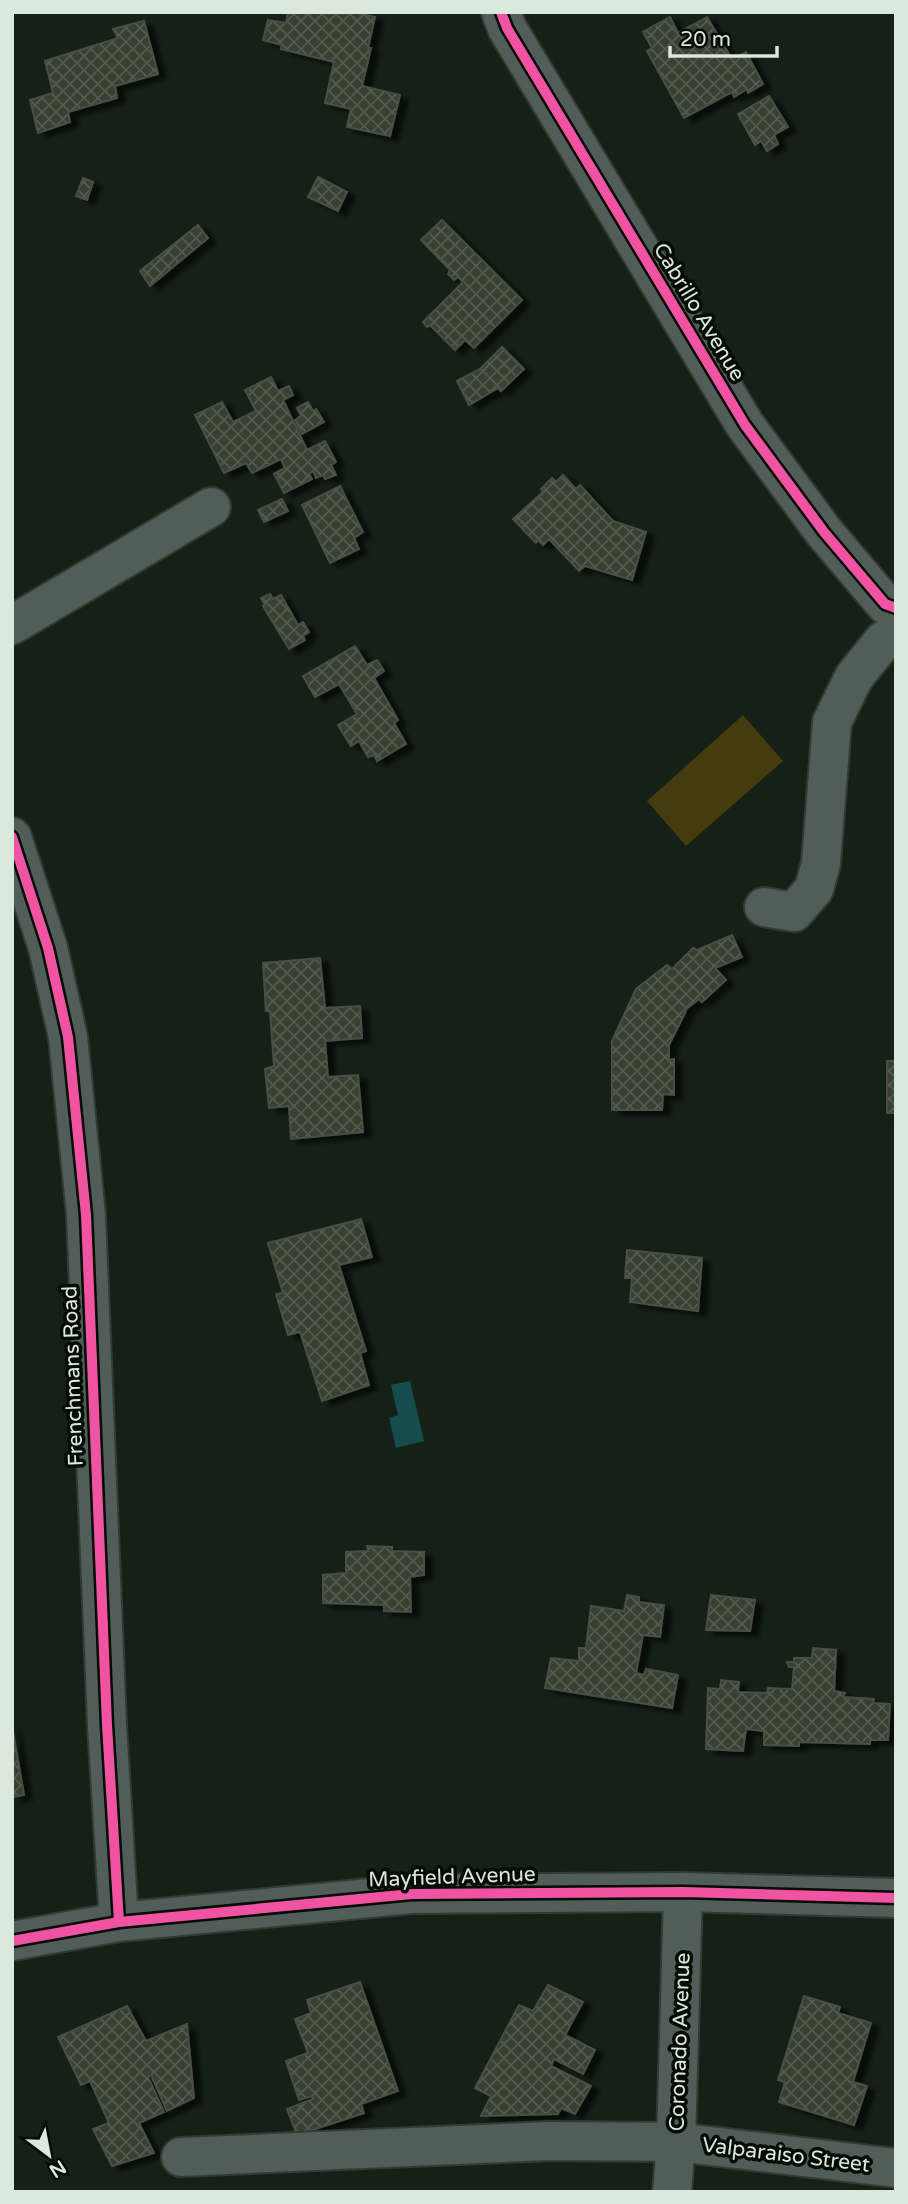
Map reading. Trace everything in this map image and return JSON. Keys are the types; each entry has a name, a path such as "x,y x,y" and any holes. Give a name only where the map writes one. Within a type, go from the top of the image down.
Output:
{"street":[{"name":"Cabrillo Avenue","path":"501,12 507,28 745,425 824,532 885,604 896,608"},
{"path":"12,625 211,507"},
{"path":"764,907 794,912 814,889 821,863 832,722 855,677 884,640 896,632"},
{"name":"Frenchmans Road","path":"12,838 48,948 68,1037 86,1216 106,1711 119,1922"},
{"name":"Mayfield Avenue","path":"12,1941 119,1922 412,1894 683,1892 896,1898"},
{"name":"Coronado Avenue","path":"673,2192 683,1892"},
{"name":"Valparaiso Street","path":"181,2157 550,2141 676,2142 896,2168"}],"shaded area":[{"path":"743,715 783,761 686,846 647,801"}],"water":[{"path":"410,1381 424,1441 396,1448 389,1418 398,1415 391,1385"}],"building":[{"path":"288,12 354,12 375,17 362,86 400,95 390,136 347,127 351,109 325,103 334,62 281,49 282,45 263,40 268,20 286,23"},
{"path":"670,17 678,33 707,17 732,59 746,52 763,84 734,97 732,92 684,118 647,51 652,48 643,32"},
{"path":"144,21 158,74 115,86 117,98 68,112 70,122 38,133 30,100 53,93 45,61 118,38 113,29"},
{"path":"769,96 788,127 774,135 778,144 767,151 761,141 755,145 738,114"},
{"path":"318,177 347,192 338,211 308,197"},
{"path":"83,178 93,182 87,200 76,196"},
{"path":"442,220 522,300 474,348 465,340 455,350 430,325 427,327 423,322 463,282 458,277 454,280 448,274 450,270 421,240"},
{"path":"198,225 208,238 150,286 140,271"},
{"path":"502,347 524,369 501,391 498,388 469,405 457,381 480,369"},
{"path":"271,377 278,391 289,386 293,395 283,400 307,450 325,441 336,462 331,465 336,475 325,479 323,475 316,478 313,471 309,474 312,479 284,493 274,474 285,468 281,459 252,473 246,463 224,473 195,415 222,402 233,422 256,411 245,390"},
{"path":"308,402 324,422 302,434 295,420 301,416 297,408"},
{"path":"563,475 576,489 580,485 613,521 646,532 632,580 585,566 579,571 549,539 543,545 538,540 536,543 513,519 543,492 541,489 552,478 556,482"},
{"path":"340,486 363,532 354,538 359,549 330,563 302,505"},
{"path":"282,499 288,511 264,522 258,510"},
{"path":"270,594 273,599 281,595 298,625 303,622 309,632 303,636 305,640 289,649 263,606 265,605 261,598"},
{"path":"355,646 367,665 377,660 384,671 374,678 398,720 394,723 406,744 377,761 374,755 368,757 359,741 351,746 338,725 357,714 339,684 315,697 303,676"},
{"path":"732,935 742,957 715,968 726,980 702,1002 699,999 685,1010 669,1045 669,1060 674,1059 674,1095 663,1094 662,1110 612,1110 612,1041 636,989 667,965 672,969 693,948 697,950"},
{"path":"320,958 325,1008 360,1006 362,1038 325,1041 328,1077 358,1075 363,1132 291,1139 289,1106 269,1108 265,1069 274,1066 270,1011 266,1011 263,963"},
{"path":"887,1061 896,1061 896,1113 887,1113"},
{"path":"361,1219 372,1257 339,1265 366,1351 360,1353 369,1385 322,1401 300,1332 288,1335 276,1294 283,1293 268,1243"},
{"path":"627,1250 702,1258 698,1311 630,1302 632,1278 625,1278"},
{"path":"367,1546 392,1547 392,1551 424,1552 424,1575 410,1577 411,1612 384,1611 384,1605 323,1603 323,1575 346,1573 346,1552 368,1551"},
{"path":"627,1595 639,1597 639,1602 664,1605 660,1637 643,1635 636,1673 644,1675 646,1669 678,1675 672,1708 545,1688 551,1658 579,1661 579,1648 586,1648 591,1606 624,1611"},
{"path":"711,1595 755,1600 750,1631 706,1630"},
{"path":"813,1648 836,1650 834,1691 845,1693 843,1697 874,1699 873,1703 890,1704 888,1740 870,1740 870,1744 799,1742 799,1746 764,1745 764,1731 746,1729 743,1751 706,1749 708,1688 720,1689 721,1680 739,1682 738,1692 767,1693 768,1688 792,1689 794,1667 789,1667 787,1662 794,1662 794,1658 812,1658"},
{"path":"12,1726 24,1795 12,1797"},
{"path":"360,1982 398,2091 361,2104 364,2113 297,2135 287,2109 313,2099 312,2096 299,2100 286,2061 308,2053 295,2019 311,2013 307,2000"},
{"path":"548,1985 583,2002 565,2035 595,2050 583,2074 554,2059 551,2066 591,2086 575,2114 561,2108 558,2114 481,2116 491,2096 475,2088 519,2005 533,2011"},
{"path":"804,1996 840,2007 838,2013 871,2023 853,2082 867,2086 854,2125 779,2102 785,2082 778,2080"},
{"path":"127,2006 146,2041 187,2024 194,2098 167,2111 151,2075 148,2077 164,2112 139,2123 154,2153 112,2166 93,2129 109,2123 90,2081 81,2085 58,2037"}],"cycle path":[{"path":"501,12 507,28 745,425 824,532 885,604 896,608"},
{"path":"12,837 48,948 68,1037 86,1215 107,1725 119,1922"},
{"path":"12,1941 119,1922 412,1894 683,1892 896,1898"}]}
